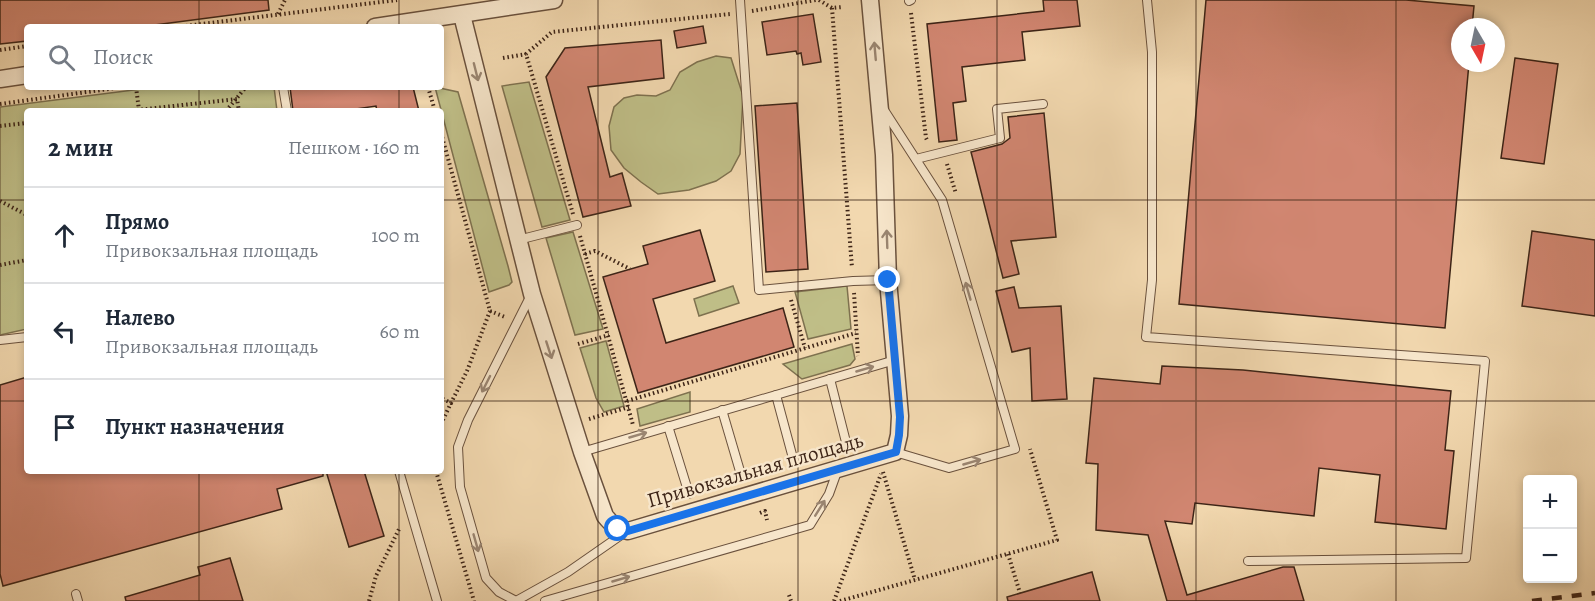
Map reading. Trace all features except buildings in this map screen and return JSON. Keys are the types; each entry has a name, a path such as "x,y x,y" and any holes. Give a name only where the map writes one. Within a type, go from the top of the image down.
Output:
{"street":[{"path":"397,24 554,0"},
{"name":"Привокзальная площадь","path":"462,15 532,294 582,452 605,516 618,529 628,531 896,452 900,417 888,280 884,155 870,0"},
{"path":"0,79 24,75"}],"lane":[{"path":"740,0 759,290 888,280"},
{"path":"1147,0 1152,52 1152,280 1146,337 1485,361 1466,558 1248,561"},
{"path":"284,90 286,108"},
{"path":"879,102 942,200 1015,449 948,468 896,452"},
{"path":"916,159 1000,138 997,109 1043,104"},
{"path":"518,240 577,225"},
{"path":"532,294 468,420 458,447 460,487 486,578 499,592 516,601 568,572 628,531"},
{"path":"0,340 24,337"},
{"path":"582,452 895,360"},
{"path":"830,379 847,446"},
{"path":"776,395 794,462"},
{"path":"722,410 742,478"},
{"path":"668,426 689,494"},
{"path":"544,601 810,525 829,494 838,468"},
{"path":"400,474 436,601"}],"path":[{"path":"278,14 285,0"},
{"path":"200,24 398,0"},
{"path":"502,58 526,54 552,32 741,13 818,0 832,8 843,8"},
{"path":"910,0 926,138 947,164 957,198"},
{"path":"832,8 858,356"},
{"path":"0,50 24,46"},
{"path":"526,54 609,335 634,429"},
{"path":"0,104 101,90"},
{"path":"136,90 139,108"},
{"path":"229,108 244,90"},
{"path":"429,90 434,108"},
{"path":"157,108 237,99"},
{"path":"237,99 238,108"},
{"path":"0,126 24,123"},
{"path":"444,144 490,311 467,371 444,418"},
{"path":"0,201 24,213"},
{"path":"585,254 595,251 630,270"},
{"path":"0,265 24,261"},
{"path":"788,287 805,348"},
{"path":"490,311 506,317"},
{"path":"627,401 742,364 856,333"},
{"path":"578,344 609,335"},
{"path":"444,400 451,403"},
{"path":"573,424 628,407"},
{"path":"840,601 1057,540 1030,448"},
{"path":"834,601 882,471 915,580"},
{"path":"437,474 474,601"},
{"path":"369,601 376,576 410,507"},
{"path":"1008,554 1020,593"},
{"path":"789,595 791,601"}],"shaded area":[{"path":"716,56 731,58 743,96 740,154 731,171 716,181 689,190 658,194 624,168 611,150 609,126 614,107 624,98 637,95 656,96 670,90 680,72 697,62"},
{"path":"529,82 570,220 542,227 502,86"},
{"path":"133,90 274,90 277,108 24,108 24,330 0,335 0,107"},
{"path":"436,90 458,92 508,266 512,282 489,292 444,121 444,108 441,108"},
{"path":"573,232 603,329 575,335 546,238"},
{"path":"733,286 739,303 699,316 694,299"},
{"path":"847,286 851,329 808,339 795,292"},
{"path":"606,341 624,406 604,412 596,398 580,348"},
{"path":"852,344 855,359 850,365 802,379 783,364"},
{"path":"690,392 690,412 640,426 637,409"}],"railway":[{"path":"1532,601 1595,593"}],"route":[{"path":"618,529 628,531 896,452 900,417 888,280"}]}
